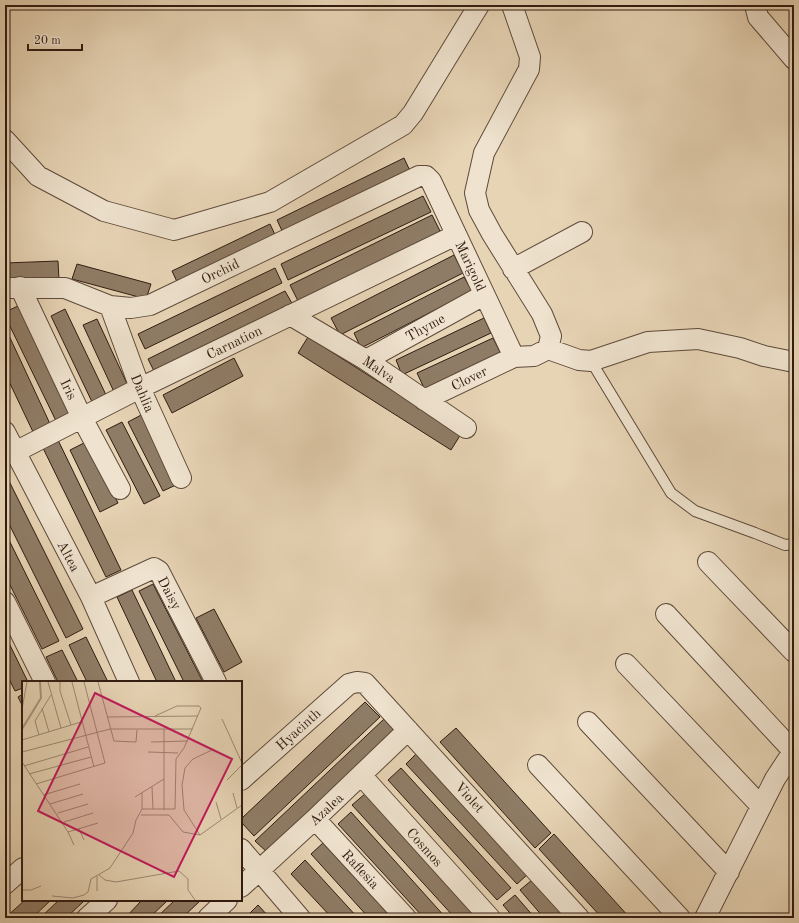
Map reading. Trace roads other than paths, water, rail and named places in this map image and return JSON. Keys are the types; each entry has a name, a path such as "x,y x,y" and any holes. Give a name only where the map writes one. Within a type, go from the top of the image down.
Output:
{"street":[{"path":"5,140 38,176 104,212 174,230 270,202 403,125 413,113 479,5"},
{"path":"512,5 530,57 529,69 484,153 475,193 479,210 513,269 542,314 551,336 548,349"},
{"path":"755,5 758,17 794,59"},
{"name":"Orchid","path":"13,288 64,288 110,306 131,308 150,305 419,176 426,176"},
{"name":"Marigold","path":"426,176 431,181 514,357"},
{"path":"513,269 582,232"},
{"name":"Carnation","path":"14,452 140,388 456,235"},
{"name":"Iris","path":"13,288 120,489"},
{"name":"Thyme","path":"366,360 484,295"},
{"name":"Dahlia","path":"110,306 140,388 181,478"},
{"name":"Malva","path":"290,315 366,360 466,428"},
{"path":"514,357 534,356 548,349 579,360 591,361 648,342 698,339 794,362"},
{"name":"Clover","path":"424,400 514,357"},
{"name":"Altea","path":"5,432 14,452 91,597 129,681"},
{"path":"708,562 792,646"},
{"name":"Daisy","path":"91,597 154,568 159,572 215,681"},
{"path":"5,602 44,681"},
{"path":"666,614 794,751 775,779 705,918"},
{"path":"626,664 761,806"},
{"name":"Violet","path":"357,682 365,683 580,918"},
{"name":"Hyacinth","path":"242,779 349,684 357,682"},
{"path":"588,722 729,872"},
{"name":"Azalea","path":"242,886 408,730"},
{"path":"538,765 680,918"},
{"name":"Cosmos","path":"361,775 490,918"},
{"name":"Raflesia","path":"315,819 406,918"},
{"path":"242,850 300,918"},
{"path":"5,884 22,869"},
{"path":"87,918 106,901"},
{"path":"208,918 226,901"}],"lane":[{"path":"591,361 671,493 695,511 706,516 733,524 785,545 794,544"}]}
